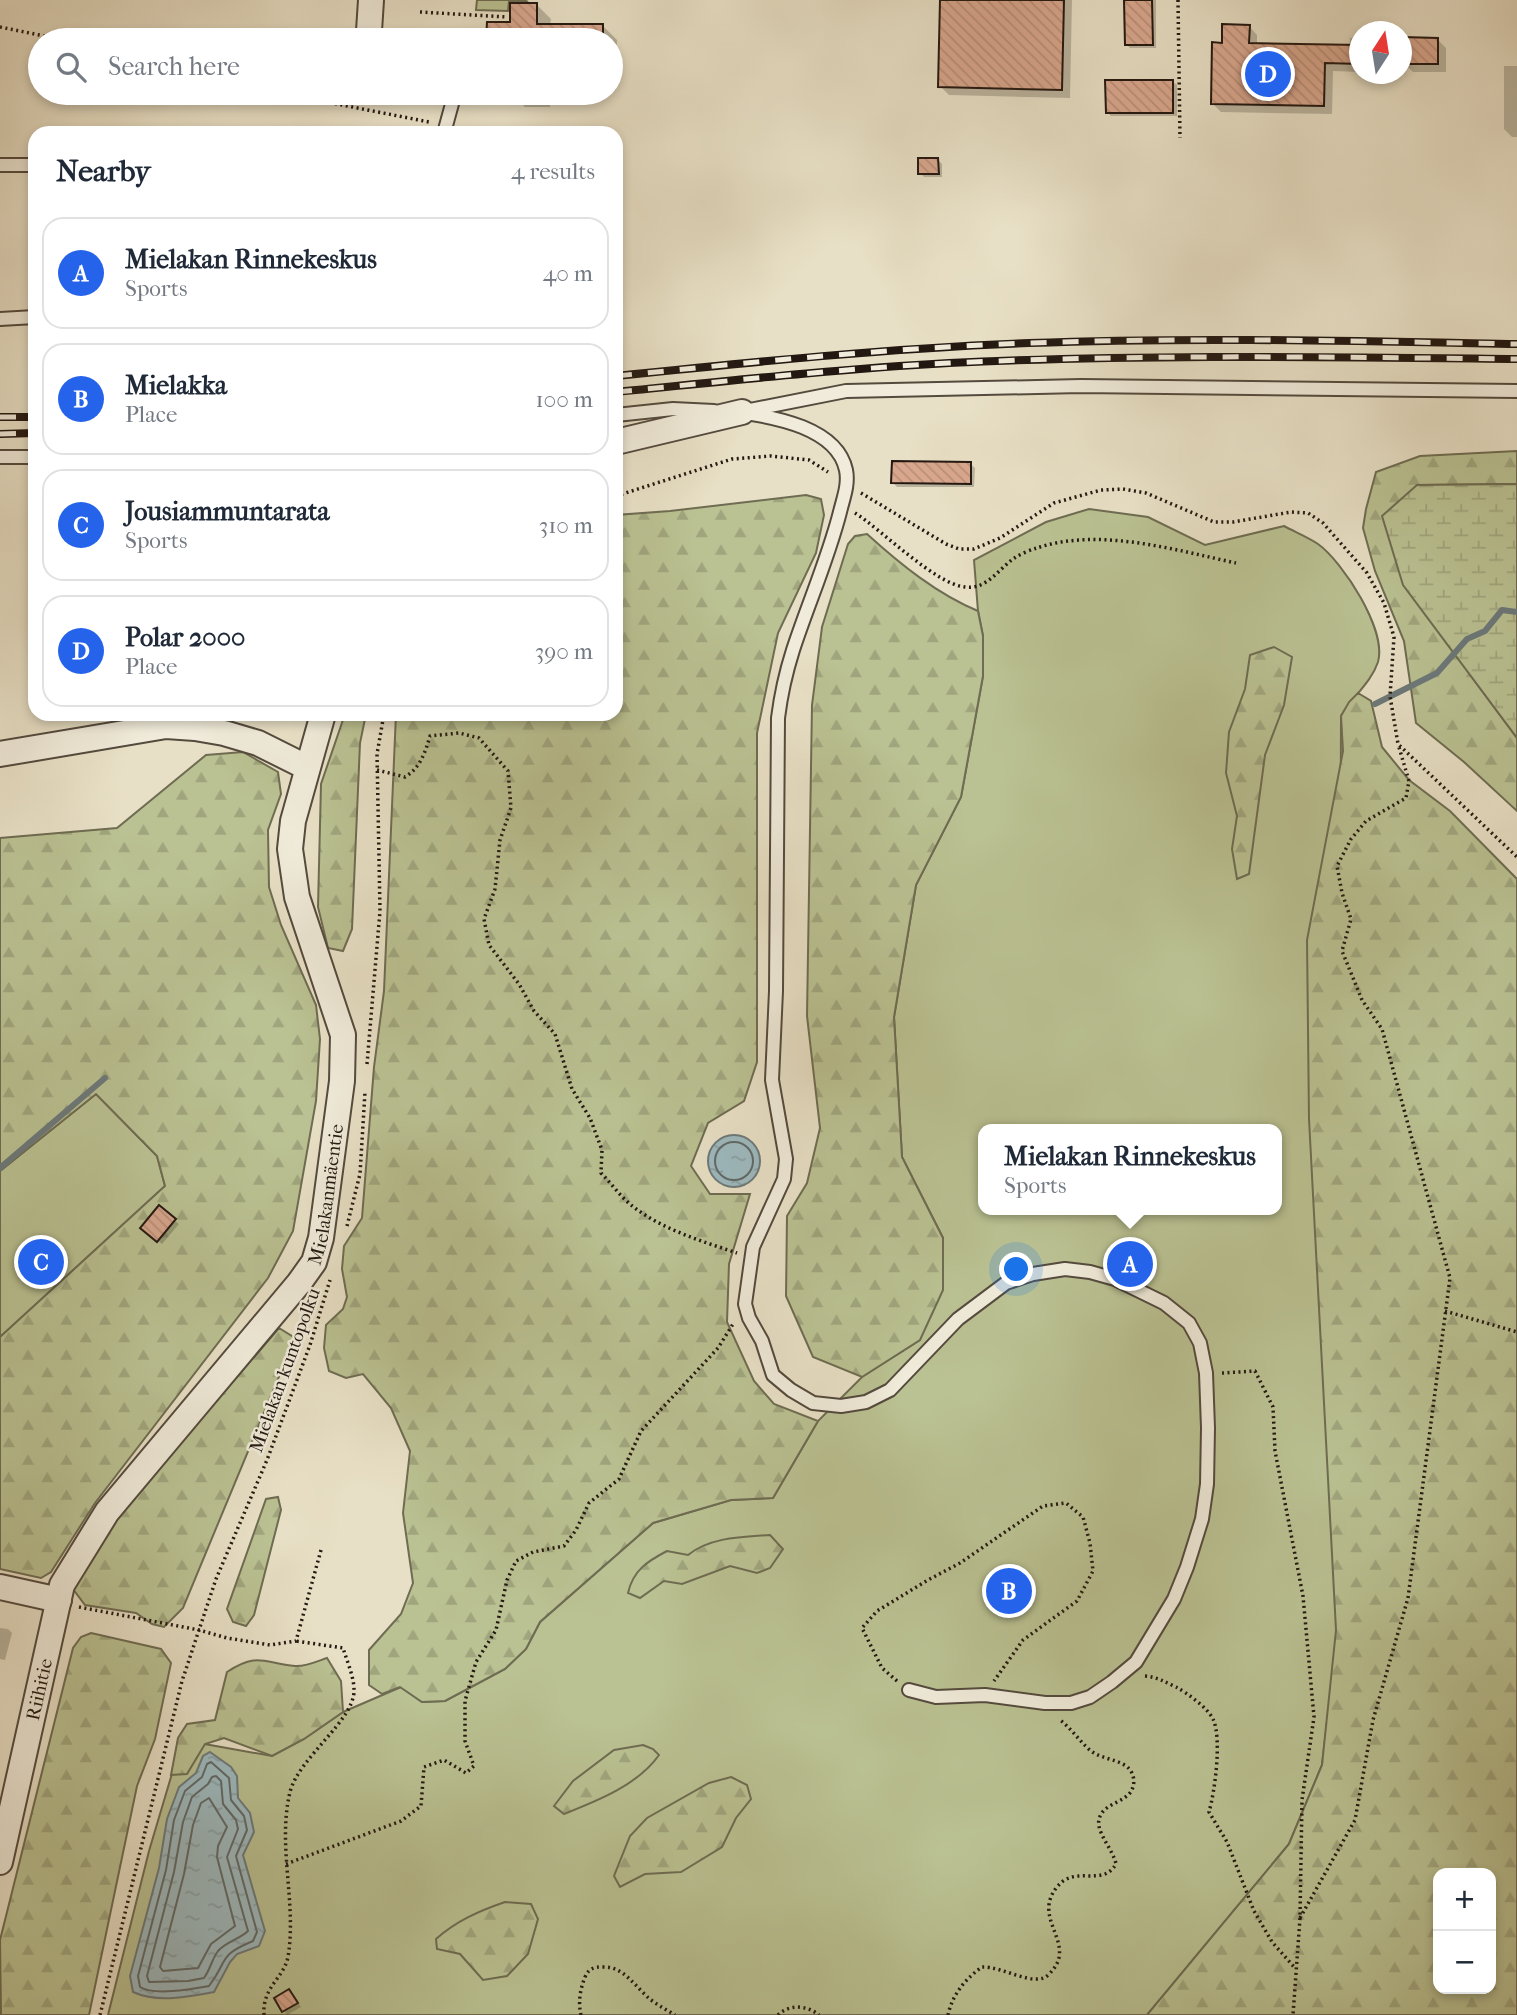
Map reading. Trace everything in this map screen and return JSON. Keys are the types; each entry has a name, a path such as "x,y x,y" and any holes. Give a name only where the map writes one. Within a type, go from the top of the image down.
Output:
{"street":[{"path":"369,28 371,0"},
{"path":"623,440 742,412"},
{"name":"Mielakanmäentie","path":"59,1600 62,1585 107,1512 314,1262 321,1238 332,1163 342,1081 344,1035 297,897 290,849 293,821 321,721"},
{"path":"0,754 166,726 224,733 258,743 306,767"},
{"path":"0,1587 59,1600"},
{"name":"Riihitie","path":"0,1862 59,1600"}],"lane":[{"path":"445,126 451,105"},
{"path":"0,165 28,165"},
{"path":"0,319 28,317"},
{"path":"742,412 846,391 1081,386 1517,391"},
{"path":"623,414 673,409 742,412 804,426 828,442 846,468 847,484 842,504 825,563 783,683 778,718 776,991 772,1080 786,1159 784,1180 753,1247 745,1304 749,1318 762,1341 773,1375 813,1403 841,1406 866,1402 890,1390 958,1319 1006,1283 1033,1274 1065,1269 1115,1279 1164,1303 1189,1323 1200,1343 1206,1373 1208,1427 1207,1484 1202,1520 1188,1567 1174,1600 1136,1662 1090,1697 1071,1703 1045,1703 985,1695 936,1697 909,1690"},
{"path":"0,457 28,457"}],"path":[{"path":"1178,0 1180,138"},
{"path":"420,12 507,17"},
{"path":"0,27 28,33"},
{"path":"335,105 430,126"},
{"path":"623,494 732,459 771,456 809,460 946,544 959,549 974,548 1000,538 1055,503 1101,490 1123,489 1146,493 1214,522 1233,522 1291,512 1308,513 1323,523 1367,573 1384,603 1394,637 1390,696 1398,744 1409,780 1406,798 1366,821 1351,839 1337,866 1351,919 1342,951 1362,1000 1382,1029 1450,1278 1408,1598 1373,1720 1355,1821 1300,1917"},
{"path":"842,504 938,575 965,588 984,585 1015,558 1037,548 1066,541 1094,540 1153,545 1236,564"},
{"path":"367,1071 380,912 377,754 383,721"},
{"path":"377,770 405,777 415,771 426,751 430,736 459,733 479,738 508,771 510,808 500,840 495,889 484,919 489,945 519,984 534,1011 555,1034 572,1089 590,1118 602,1150 601,1173 630,1204 654,1221 752,1257"},
{"path":"1398,744 1517,857"},
{"path":"346,1231 360,1174 366,1084"},
{"name":"Mielakan kuntopolku","path":"100,2015 182,1681 216,1579 267,1460 306,1358 334,1269"},
{"path":"286,1864 401,1821 421,1806 424,1767 443,1760 466,1773 474,1766 464,1741 466,1701 475,1662 496,1630 507,1580 516,1561 533,1552 565,1546 589,1503 619,1479 641,1431 718,1348 745,1304"},
{"path":"1446,1311 1517,1332"},
{"path":"1206,1373 1255,1371 1273,1408 1275,1451 1303,1596 1314,1717 1302,1800 1300,1917 1293,2015"},
{"path":"909,1690 882,1668 862,1628 877,1611 960,1563 1043,1506 1066,1503 1083,1517 1090,1543 1093,1571 1077,1601 1023,1640 985,1695"},
{"path":"296,1641 321,1550"},
{"path":"59,1600 227,1638 270,1645 296,1641 343,1648 354,1689 351,1707 312,1754 291,1789 286,1864 289,1921 287,1960 267,1991 264,2015"},
{"path":"1112,1682 1136,1676 1156,1677 1189,1694 1213,1719 1217,1751 1215,1790 1209,1812 1227,1842 1254,1911 1272,1942 1296,1968"},
{"path":"948,2015 958,1991 972,1974 982,1967 1007,1970 1032,1980 1045,1979 1057,1967 1061,1953 1048,1915 1054,1890 1065,1878 1084,1874 1103,1876 1112,1872 1116,1864 1113,1852 1099,1831 1099,1820 1104,1810 1127,1796 1134,1787 1133,1777 1127,1767 1099,1757 1087,1749 1066,1725 1053,1715 1045,1703"},
{"path":"581,2015 579,2003 587,1972 593,1968 610,1967 624,1973 651,2000 675,2015"},
{"path":"778,2015 784,2009 793,2007 814,2011 819,2015"}],"green space":[{"path":"477,0 524,0 528,2 509,1 508,11 476,10"},
{"path":"1517,451 1517,484 1417,485 1472,677 1517,738 1517,811 1464,762 1416,723 1404,641 1375,571 1363,528 1376,472 1420,456"},
{"path":"1517,484 1517,738 1403,585 1382,516 1417,485"},
{"path":"806,495 821,499 824,515 816,553 778,633 757,733 757,1062 744,1101 708,1123 691,1166 710,1194 750,1194 729,1264 727,1322 754,1381 774,1404 818,1421 773,1498 731,1500 653,1523 540,1622 526,1649 505,1669 445,1701 422,1702 400,1687 382,1694 369,1685 369,1650 401,1614 413,1583 403,1513 410,1451 391,1408 363,1374 346,1378 329,1371 324,1348 326,1325 343,1309 347,1297 342,1269 344,1246 362,1218 374,1067 384,991 396,721 623,721 623,514"},
{"path":"1089,509 1148,517 1205,545 1284,526 1318,544 1328,553 1361,598 1376,633 1379,648 1375,670 1341,716 1338,1626 1322,1765 1289,1844 1147,2015 108,2015 149,1851 182,1740 272,1756 304,1739 343,1712 401,1687 422,1702 445,1701 505,1669 526,1649 540,1622 653,1523 731,1500 773,1498 818,1421 862,1377 920,1340 943,1238 902,1157 894,1017 916,885 961,797 983,676 983,636 974,560 1046,522"},
{"path":"867,534 920,577 948,596 978,611 983,636 983,676 961,797 916,885 894,1017 902,1157 943,1238 943,1290 920,1340 862,1377 813,1357 786,1296 787,1216 807,1183 820,1128 807,1016 812,705 822,627 848,544 855,536"},
{"path":"1274,647 1292,657 1284,705 1265,755 1249,874 1237,879 1232,849 1237,816 1226,773 1229,732 1245,689 1250,655"},
{"path":"1358,693 1371,701 1382,747 1409,780 1450,811 1517,879 1517,2015 1147,2015 1289,1844 1322,1765 1336,1630 1309,1119 1307,940 1343,751 1341,716"},
{"path":"343,721 365,721 360,743 352,929 343,951 328,948 318,907 321,784"},
{"path":"243,752 278,772 281,794 268,830 269,887 281,925 316,1005 320,1039 316,1101 293,1231 268,1278 95,1503 51,1572 41,1578 0,1569 0,1337 165,1186 157,1156 96,1094 0,1171 0,838 117,828 206,755"},
{"path":"96,1094 157,1156 165,1186 0,1337 0,1171"},
{"path":"279,1328 295,1338 183,1608 164,1627 152,1624 136,1613 85,1605 70,1585 98,1539"},
{"path":"278,1497 281,1510 254,1615 246,1626 233,1622 227,1609 266,1499"},
{"path":"770,1535 783,1549 770,1568 757,1573 730,1566 682,1584 664,1581 640,1598 628,1593 642,1567 667,1551 688,1555 716,1541"},
{"path":"91,1633 161,1649 171,1663 155,1739 137,1786 89,2015 1,2015 0,1940 73,1648 81,1637"},
{"path":"327,1658 341,1681 343,1712 304,1739 272,1756 224,1738 205,1744 187,1774 171,1775 178,1738 187,1724 215,1720 227,1672 246,1662 261,1660 299,1666"},
{"path":"643,1745 659,1755 640,1775 603,1798 564,1814 554,1806 573,1781 614,1750"},
{"path":"731,1777 747,1785 751,1799 736,1818 722,1847 681,1872 645,1874 620,1887 614,1876 630,1836 647,1818 709,1783"},
{"path":"505,1902 531,1904 538,1919 528,1954 507,1976 483,1980 460,1954 437,1949 436,1939 452,1927"}],"water":[{"path":"734,1135 744,1137 752,1143 758,1151 758,1171 752,1179 744,1185 734,1187 724,1185 716,1179 710,1171 708,1161 710,1151 716,1143 724,1137"},
{"path":"210,1752 231,1767 237,1776 238,1798 250,1813 254,1832 243,1855 265,1931 259,1946 237,1954 230,1962 214,1992 173,1998 142,1995 133,1992 130,1976 159,1868 167,1819 179,1787 196,1773 203,1756"}],"building":[{"path":"940,0 1064,0 1062,90 938,87"},
{"path":"1124,0 1152,0 1153,45 1125,45"},
{"path":"510,3 537,3 537,24 603,24 603,28 487,28 487,22 510,22"},
{"path":"1222,24 1250,25 1249,43 1349,45 1349,64 1325,63 1324,106 1211,104 1212,42 1222,43"},
{"path":"1412,37 1438,38 1438,64 1412,64"},
{"path":"1105,80 1173,80 1173,113 1106,113"},
{"path":"918,158 938,158 939,174 918,174"},
{"path":"892,461 971,462 971,484 891,483"},
{"path":"159,1205 176,1219 157,1242 140,1228"},
{"path":"289,1989 298,2003 282,2012 274,1998"}],"waterway":[{"path":"1375,704 1437,673 1467,639 1485,631 1502,610 1517,612"},
{"path":"0,1168 105,1078"}],"railway":[{"path":"623,375 874,352 1029,343 1212,340 1517,344"},
{"path":"623,391 866,369 1020,360 1233,357 1517,359"},
{"path":"0,417 28,417"},
{"path":"0,434 28,433"}],"place":[{"name":"Polar 2000","path":"1268,74"},
{"name":"Jousiammuntarata","path":"41,1262"},
{"name":"Mielakan Rinnekeskus","path":"1130,1264"},
{"name":"Mielakka","path":"1009,1591"}]}
